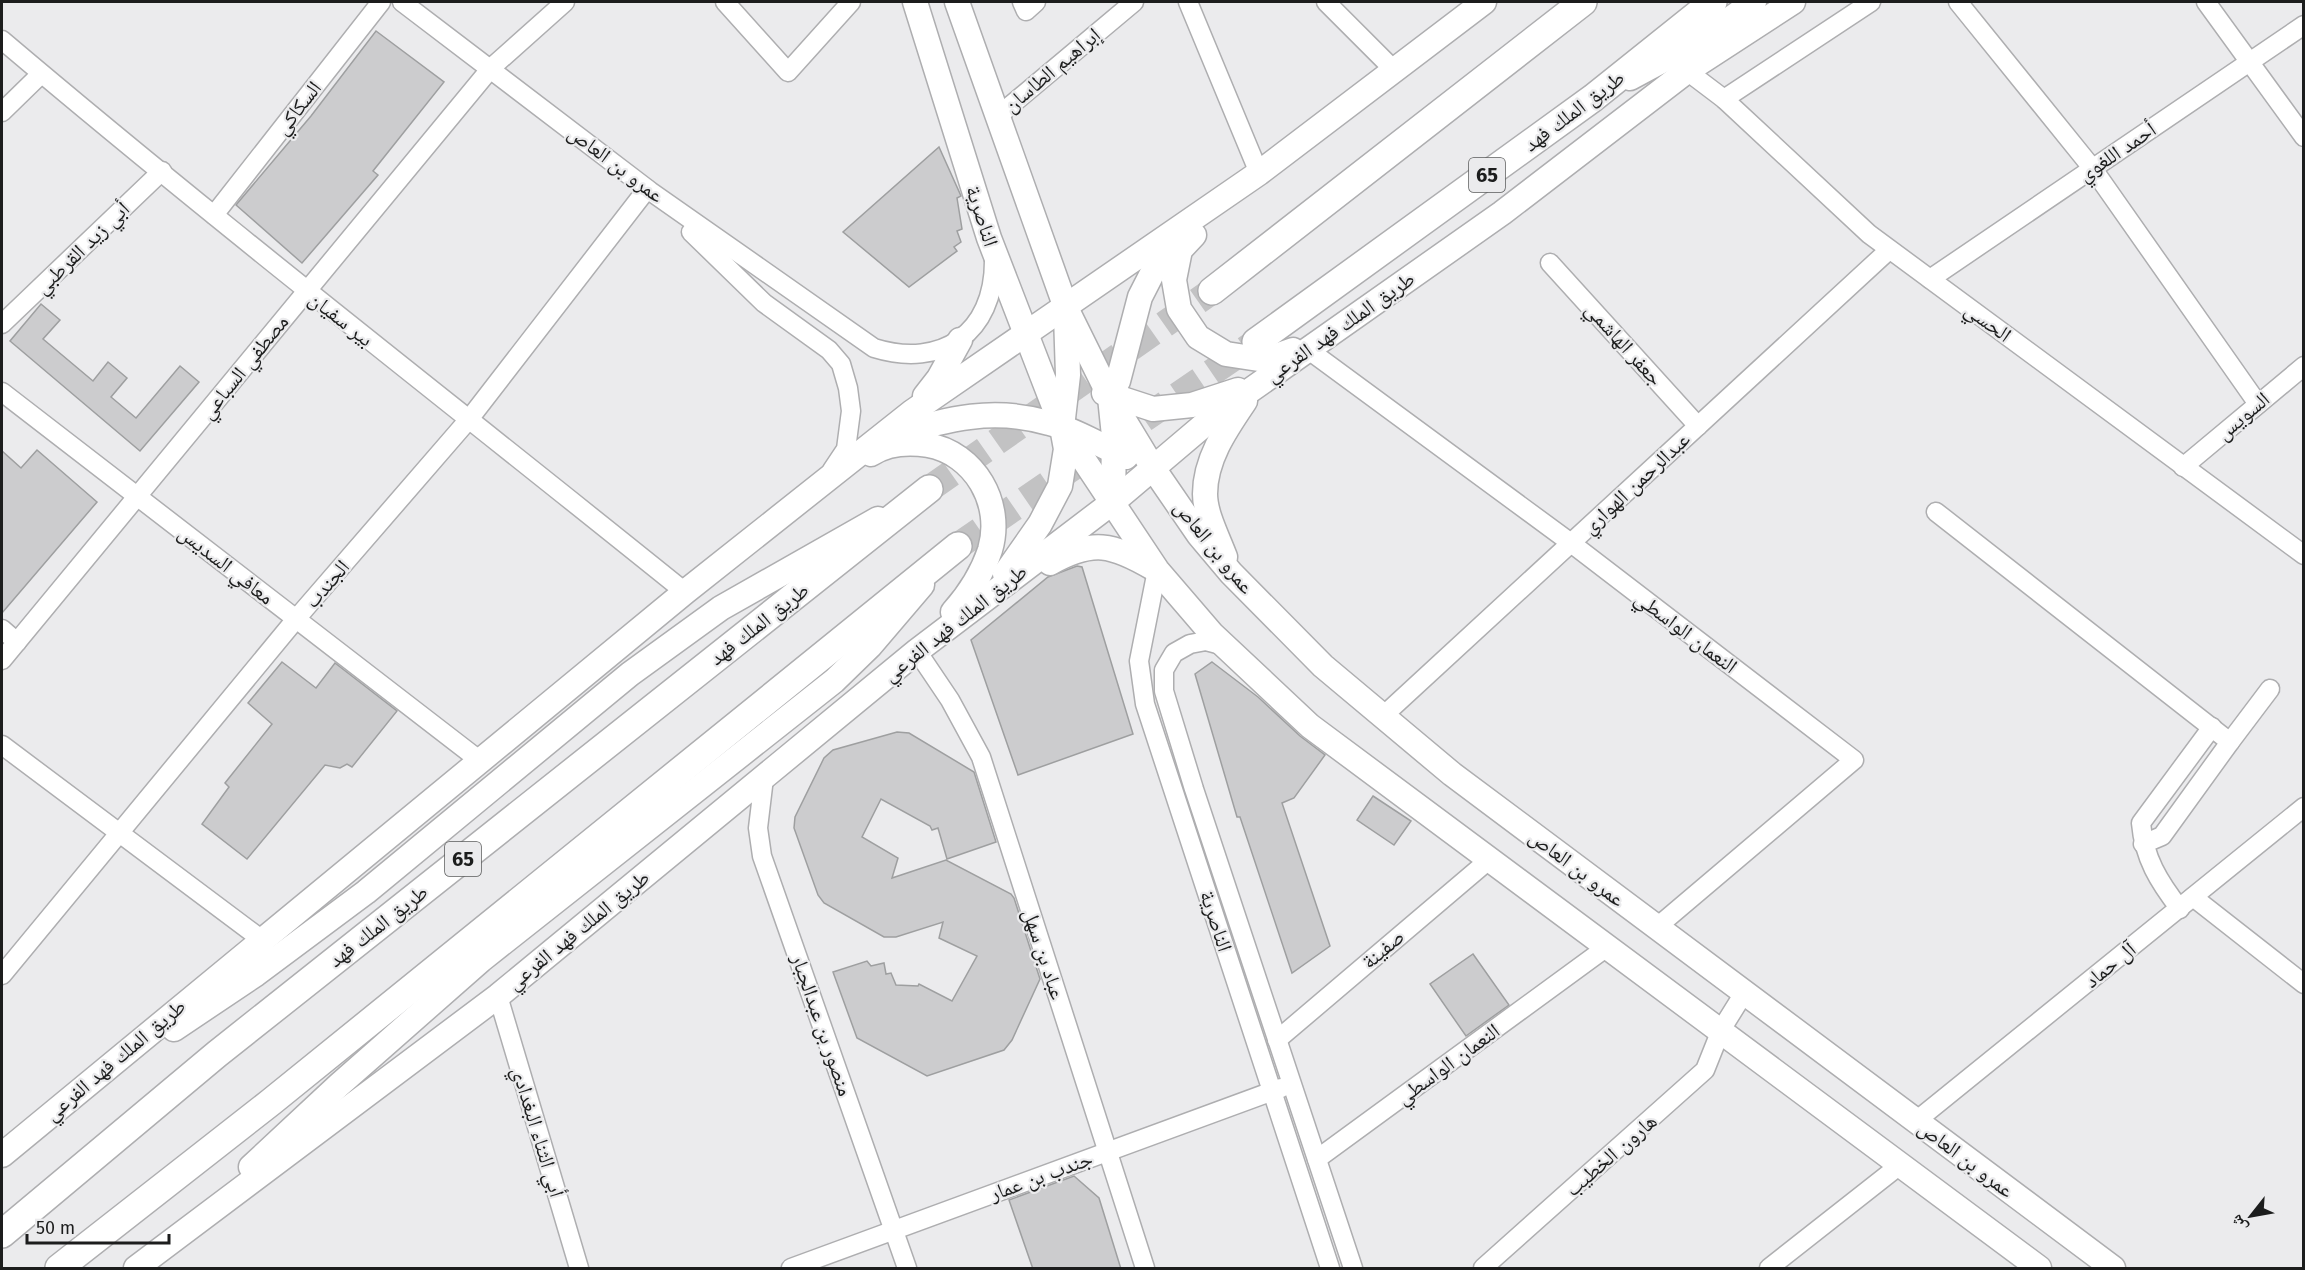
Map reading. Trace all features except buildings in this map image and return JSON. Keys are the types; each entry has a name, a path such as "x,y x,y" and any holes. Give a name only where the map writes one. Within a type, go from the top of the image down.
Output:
{"highway":[{"path":"1212,291 1583,2"},
{"name":"طريق الملك فهد","path":"1256,342 1593,98 1713,2"},
{"name":"طريق الملك فهد","path":"2,1234 217,1054 929,489"},
{"path":"59,1269 271,1102 958,546"}],"main road":[{"name":"الناصرية","path":"915,2 989,238 1062,427"},
{"path":"957,2 1066,308 1110,397 1113,502"},
{"name":"طريق الملك فهد الفرعي","path":"2,1155 261,939 375,849 479,760 685,592 912,412 1066,308 1251,178 1484,2"},
{"path":"1593,98 1699,41 1754,2"},
{"name":"طريق الملك فهد الفرعي","path":"136,1269 498,996 916,651 1113,502 1255,386 1310,351 1502,213 1688,71 1793,2"},
{"path":"1251,178 1179,250 1173,280 1179,309 1198,337 1226,354 1265,360 1336,332"},
{"path":"1110,397 1118,381 1140,297 1164,250 1218,200"},
{"path":"990,596 1040,524 1060,486 1066,449 1062,427 1068,375 1066,308"},
{"path":"1026,334 1068,375 1110,397 1153,409 1191,405 1255,386"},
{"path":"912,412 939,378 960,340"},
{"path":"1231,573 1205,496 1207,476 1210,461 1226,428 1255,386"},
{"name":"عمرو بن العاص","path":"1110,397 1153,468 1199,535 1231,573 1323,666 1452,774 2113,1269"},
{"path":"880,439 956,417 1005,414 1062,427 1113,452 1153,468"},
{"path":"1062,427 1157,570 1225,646 1310,726 2039,1269"},
{"path":"826,481 880,447 911,442 945,448 964,461 984,483 992,509 990,549 972,591 916,651"},
{"path":"68,1100 256,974 366,892 630,674 721,608 929,489"},
{"path":"990,596 1076,549 1099,545 1126,552 1157,570"},
{"path":"164,1248 339,1085 481,960 834,681 870,646 958,546"}],"street":[{"name":"السكاكي","path":"214,214 381,2"},
{"name":"عمرو بن العاص","path":"402,2 648,190 874,348 896,355 918,356 940,350 960,340"},
{"name":"مصطفي السباعي","path":"2,660 490,68 565,2"},
{"path":"725,2 788,72 851,2"},
{"path":"1022,2 1026,11 1036,2"},
{"name":"إبراهيم الطاسان","path":"998,116 1134,2"},
{"path":"1188,2 1251,178"},
{"path":"1326,2 1393,69"},
{"path":"1724,99 1871,2"},
{"path":"1958,2 2093,169 2258,404"},
{"path":"2206,2 2248,63 2304,137"},
{"name":"أحمد اللغوي","path":"1930,279 2304,25"},
{"name":"بير سفيان","path":"2,40 306,292 470,418 685,592"},
{"name":"الحسي","path":"1688,71 1724,99 1889,250 2304,555"},
{"path":"2,112 41,74"},
{"name":"أبي زيد القرطبي","path":"2,324 162,171"},
{"path":"648,190 764,303 829,350 841,364 851,411 846,449 826,481"},
{"name":"الجندب","path":"2,975 117,833 470,418 648,190"},
{"path":"960,340 976,324 988,305 994,283 994,260 989,238"},
{"name":"عبدالرحمن الهواري","path":"1383,716 1889,250"},
{"name":"جعفر الهاشمي","path":"1550,263 1698,426"},
{"name":"النعمان الواسطي","path":"1310,351 1571,543 1854,760 1656,927"},
{"name":"السويس","path":"2183,467 2304,366"},
{"name":"معافي السديس","path":"2,392 479,760"},
{"path":"1936,512 2230,742"},
{"name":"الناصرية","path":"1157,570 1139,661 1145,704 1270,1092 1330,1269"},
{"path":"2,629 17,642"},
{"name":"الناصرية","path":"1225,646 1206,641 1190,644 1174,653 1164,670 1164,691 1353,1269"},
{"name":"عباد بن سهل","path":"916,651 950,700 981,757 1145,1269"},
{"path":"2143,844 2162,836 2270,689"},
{"path":"2211,727 2141,823 2143,844 2153,871 2187,903 2304,984"},
{"path":"2,745 261,939"},
{"name":"منصور بن عبدالجبار","path":"764,778 758,828 762,856 908,1269"},
{"name":"آل حماد","path":"1916,1121 2304,807"},
{"name":"صفينة","path":"1277,1040 1490,859"},
{"name":"النعمان الواسطي","path":"1317,1160 1607,947"},
{"name":"هارون الخطيب","path":"1483,1269 1705,1070 1721,1030 1744,993"},
{"name":"أبي الثناء البغدادي","path":"498,996 579,1269"},
{"name":"جندب بن عمار","path":"791,1269 1292,1084"},
{"path":"1769,1269 1900,1165"}],"tunnel":[{"path":"929,489 1212,291"},
{"path":"1110,442 1252,345"},
{"path":"958,546 1076,465"}]}
